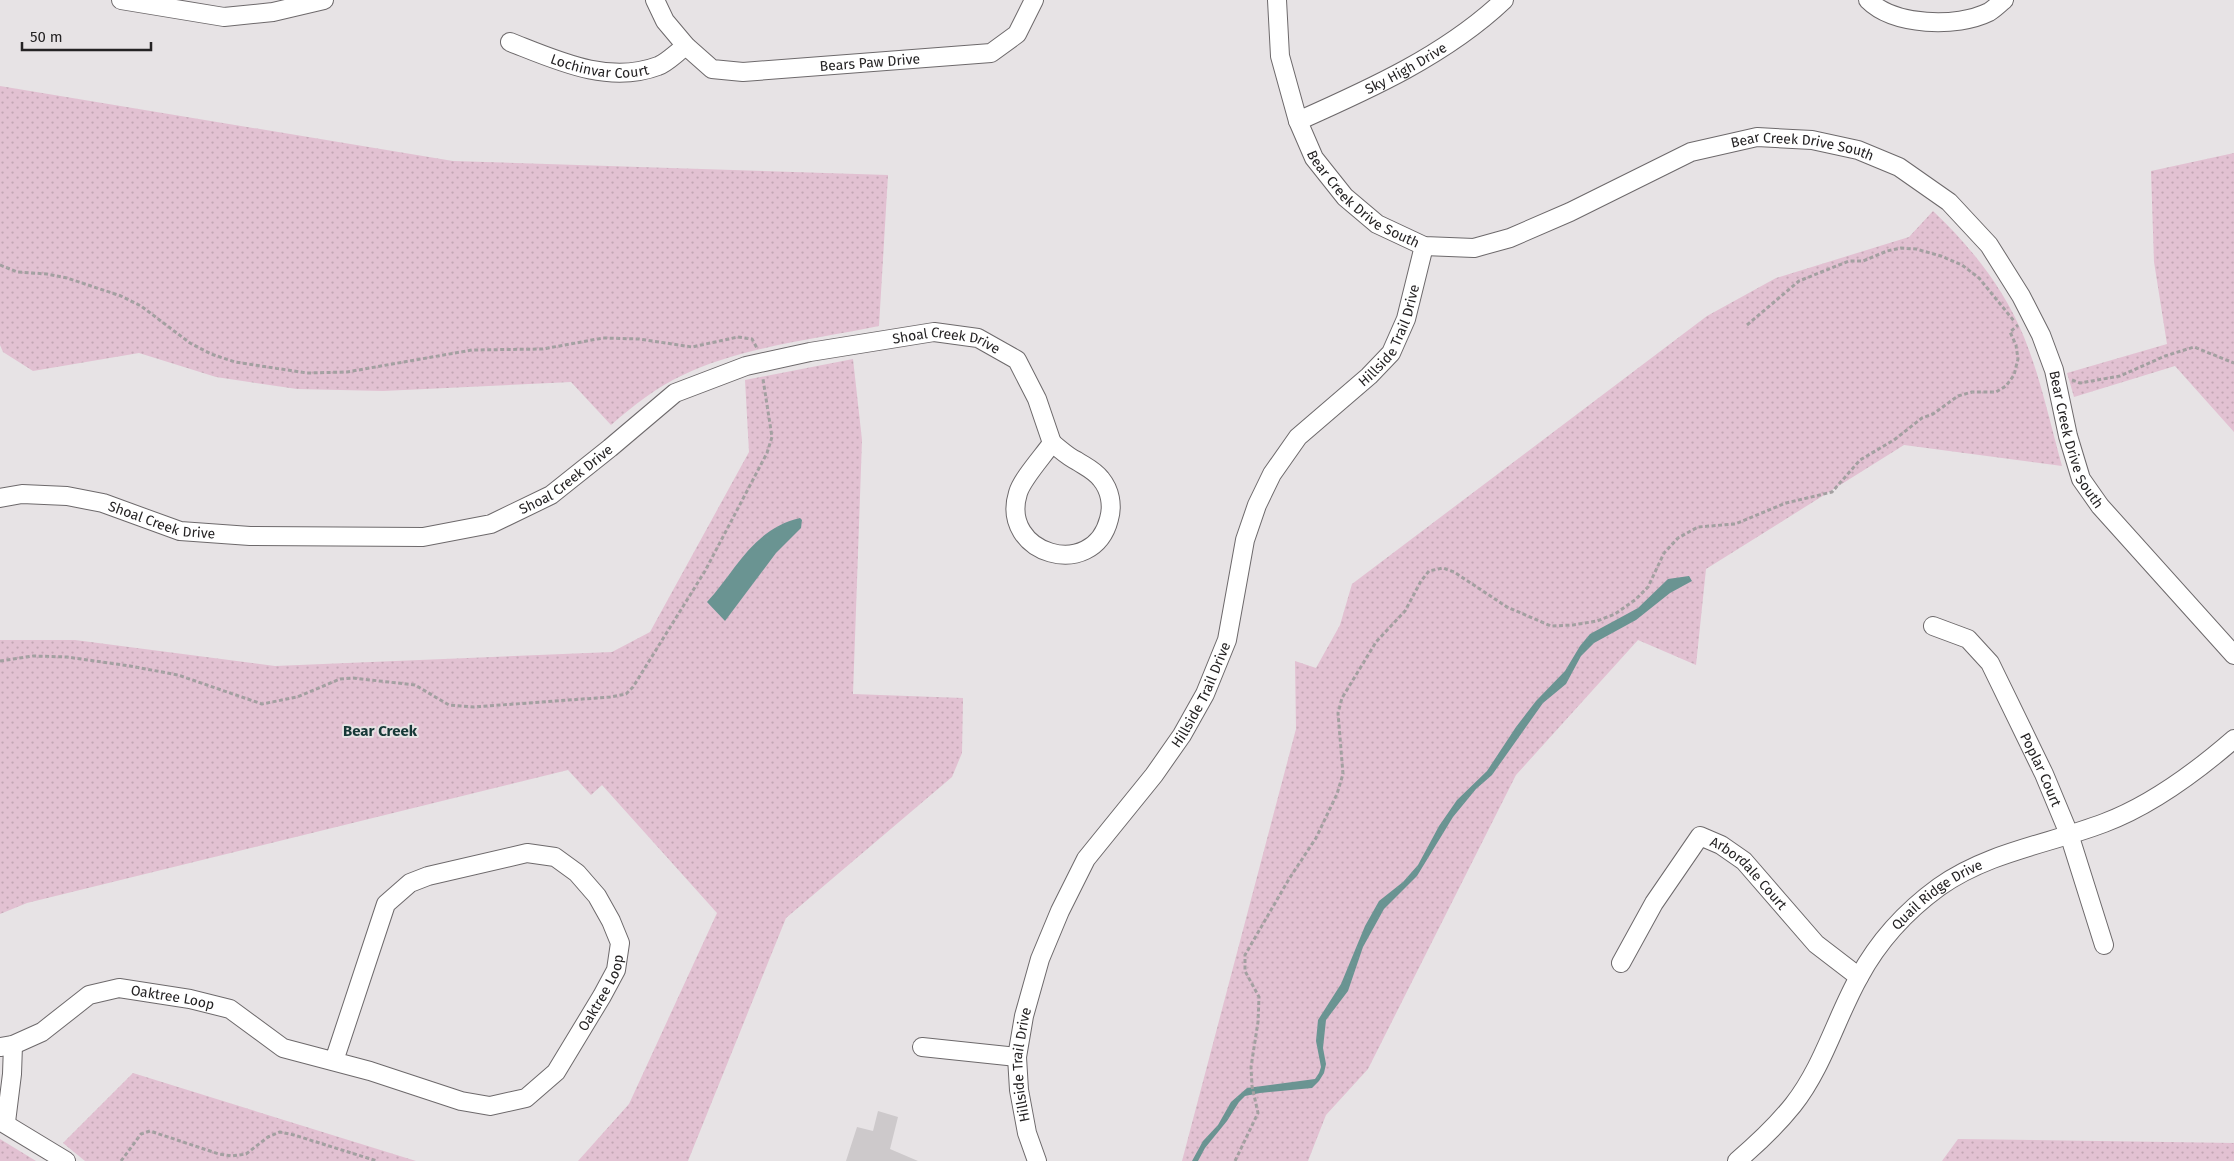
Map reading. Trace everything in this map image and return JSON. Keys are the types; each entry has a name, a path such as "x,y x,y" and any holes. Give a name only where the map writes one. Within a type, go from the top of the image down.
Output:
{"street":[{"path":"121,0 224,17 273,12 324,0"},
{"name":"Bears Paw Drive","path":"655,0 664,21 686,46 712,69 743,72 991,53 1017,34 1034,0"},
{"name":"Bear Creek Drive South","path":"1278,0 1280,56 1298,121 1314,158 1345,197 1377,224 1424,246 1474,248 1510,238 1570,212 1690,152 1757,137 1812,140 1858,150 1899,167 1948,202 1989,245 2021,296 2041,335 2054,370 2068,436 2081,478 2100,506 2234,655"},
{"name":"Sky High Drive","path":"1298,121 1371,88 1430,56 1486,16 1504,0"},
{"path":"1868,0 1875,7 1912,21 1955,22 1988,12 2004,0"},
{"name":"Lochinvar Court","path":"510,42 573,67 622,73 659,66 686,46"},
{"name":"Hillside Trail Drive","path":"1037,1161 1027,1133 1019,1090 1017,1057 1024,1016 1040,959 1060,911 1086,859 1154,775 1182,736 1205,694 1227,640 1245,540 1256,505 1272,474 1298,437 1369,376 1391,353 1406,319 1424,246"},
{"name":"Shoal Creek Drive","path":"0,498 22,494 67,496 103,503 180,531 250,536 423,537 490,524 551,495 675,393 746,366 810,352 934,332 978,338 1017,360 1037,399 1052,443"},
{"path":"1052,443 1076,461 1091,468 1102,480 1110,495 1111,511 1107,528 1097,541 1084,551 1068,555 1051,554 1036,546 1024,535 1017,520 1018,492 1024,480 1052,443"},
{"name":"Poplar Court","path":"1933,626 1968,639 1990,663 2044,774 2069,834 2104,945"},
{"name":"Quail Ridge Drive","path":"1737,1161 1794,1104 1826,1049 1859,977 1888,932 1939,888 1974,867 2022,848 2105,822 2139,806 2173,786 2234,739"},
{"name":"Arbordale Court","path":"1621,963 1654,903 1700,836 1721,845 1744,861 1816,944 1859,977"},
{"name":"Oaktree Loop","path":"3,1122 12,1074 6,1046 42,1032 89,995 119,988 190,999 230,1009 283,1048 334,1061 461,1101 490,1106 526,1098 556,1072 616,970 620,943 611,921 597,896 577,873 555,858 527,853 428,876 410,883 386,904 334,1061"},
{"path":"922,1048 1017,1057"},
{"path":"3,1122 66,1161"}],"path":[{"path":"1235,1161 1258,1113 1252,1084 1252,1053 1258,1022 1259,997 1245,971 1245,955 1316,838 1337,794 1343,774 1338,713 1342,698 1376,642 1406,611 1421,581 1429,571 1443,568 1454,572 1506,607 1551,626 1589,622 1615,614 1635,600 1648,587 1664,552 1678,538 1698,527 1735,524 1786,503 1832,492 1860,460 1894,440 1922,418 1933,414 1958,396 1972,392 1996,392 2006,386 2014,374 2018,359 2016,345 2010,332 2021,322 2014,321 1979,278 1962,265 1941,256 1916,249 1901,248 1887,251 1863,261 1849,261 1799,281 1747,326"},
{"path":"0,265 17,272 47,274 67,278 121,296 141,306 190,343 211,354 235,362 307,373 347,372 472,350 543,349 603,338 639,339 692,347 738,338 752,339 758,349 772,437 767,453 705,571 633,687 626,694 584,700 474,707 449,704 415,685 353,678 340,679 296,697 262,704 178,675 130,666 67,657 33,656 0,661"},
{"path":"2066,373 2071,379 2080,383 2091,382 2120,376 2165,356 2194,347 2234,363"},
{"path":"121,1161 141,1134 150,1131 219,1154 232,1156 246,1154 263,1140 280,1132 377,1161"}],"shaded area":[{"path":"0,86 453,161 888,175 879,326 754,351 705,365 655,391 611,425 571,382 383,391 297,389 216,377 139,353 33,371 3,352 0,345"},
{"path":"2234,153 2234,432 2175,366 2074,397 2067,373 2167,344 2154,262 2151,171"},
{"path":"1933,211 1985,269 2016,319 2035,369 2062,466 1904,445 1706,569 1696,665 1638,640 1516,775 1368,1069 1326,1115 1308,1161 1182,1161 1296,729 1295,661 1316,668 1340,625 1352,584 1707,316 1776,278 1909,237"},
{"path":"853,359 862,440 853,694 963,698 962,753 952,777 786,918 688,1161 578,1161 629,1104 717,913 602,785 591,795 568,770 27,903 0,914 0,640 75,640 275,666 612,652 650,632 749,452 745,380"},
{"path":"133,1073 416,1161 85,1161 63,1143"},
{"path":"0,1139 36,1161 0,1161"},
{"path":"1958,1139 2234,1143 2234,1161 1942,1161"}],"water":[{"path":"800,518 802,520 801,528 776,553 725,621 707,602 758,541 784,523"},
{"path":"1689,576 1692,581 1670,593 1636,620 1594,643 1581,656 1566,684 1543,703 1492,775 1476,789 1453,817 1417,876 1384,909 1363,947 1348,991 1326,1020 1323,1048 1326,1064 1324,1073 1319,1081 1312,1088 1245,1096 1205,1148 1198,1161 1192,1161 1203,1141 1218,1125 1231,1102 1247,1088 1315,1079 1321,1067 1316,1041 1318,1020 1341,984 1365,926 1379,901 1403,882 1418,865 1439,826 1457,800 1487,771 1516,727 1536,701 1565,671 1580,646 1590,634 1638,608 1668,579"}],"building":[{"path":"878,1111 898,1117 890,1149 918,1161 846,1161 857,1127 873,1131"}],"district":[{"name":"Bear Creek","path":"380,731"}]}
